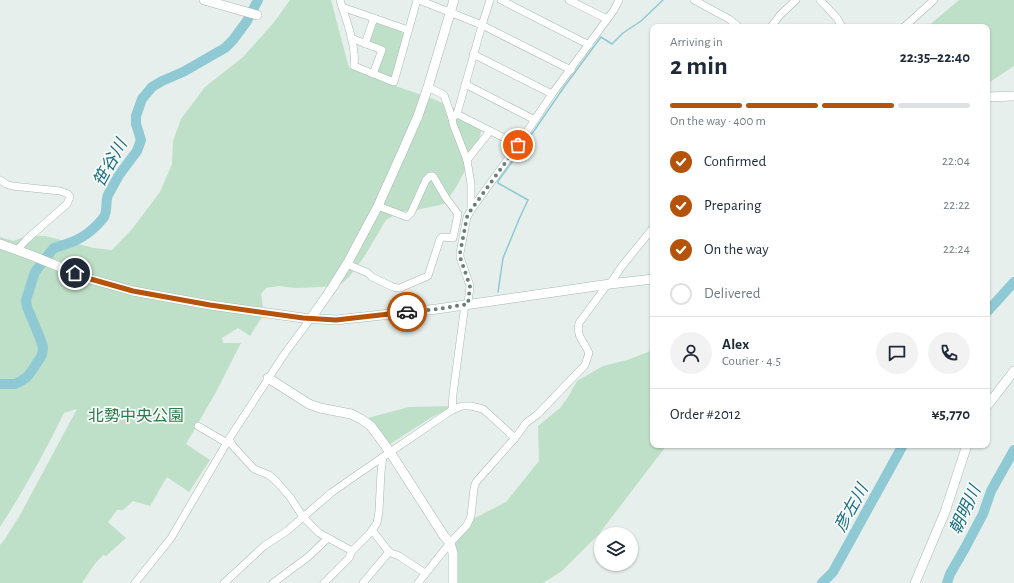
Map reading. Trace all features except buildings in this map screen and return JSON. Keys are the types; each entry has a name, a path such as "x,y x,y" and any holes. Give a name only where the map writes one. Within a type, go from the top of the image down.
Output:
{"street":[{"path":"204,0 252,13"},
{"path":"341,3 351,38 354,54 354,66 394,82 418,0 482,25 570,70"},
{"path":"135,583 171,538 228,441 268,378 332,288 347,264 378,206 418,116 428,87 449,12 454,0"},
{"path":"471,210 471,184 467,160 453,124 454,116 490,0"},
{"path":"501,0 589,45"},
{"path":"569,0 607,19"},
{"path":"452,410 453,394 470,286 460,257 467,217 552,94 614,10 619,0"},
{"path":"694,0 729,19 735,24"},
{"path":"774,24 796,0"},
{"path":"820,0 837,18 840,24"},
{"path":"907,24 934,0"},
{"path":"341,3 374,18 408,30"},
{"path":"365,44 374,18"},
{"path":"351,38 382,50 373,74"},
{"path":"474,54 552,94"},
{"path":"465,84 535,120"},
{"path":"428,87 444,95 454,116 518,145"},
{"path":"990,97 1014,96"},
{"path":"467,160 490,131"},
{"path":"347,264 397,288 428,276 440,239 442,237 453,238 458,214 446,198 433,176 430,176 426,180 409,216 405,216 378,206"},
{"path":"0,180 12,186 60,192 68,194 70,197 67,204 27,239 17,250"},
{"path":"418,583 450,543 467,525 471,516 476,482 515,438 526,423 538,414 585,365 589,353 587,347 578,334 579,323 650,232"},
{"path":"0,244 87,278 133,291 218,306 303,318 336,320 438,309 650,279"},
{"path":"990,402 1014,371"},
{"path":"268,378 309,404 320,408 351,414 371,426 386,455 450,543 453,553 453,583"},
{"path":"224,583 264,546 287,531 331,493 452,410 462,406 471,406 482,409 515,438"},
{"path":"198,426 228,441 254,469 269,475 277,482 290,497 303,517 319,533 352,551"},
{"path":"915,583 945,512 966,448"},
{"path":"324,583 349,558 352,551 377,523 386,455"},
{"path":"372,530 389,552 426,573"},
{"path":"273,583 308,557 328,538"},
{"path":"363,583 389,552"}],"green space":[{"name":"北勢中央公園","path":"290,0 331,0 349,68 436,100 470,116 481,131 477,149 455,189 444,204 400,212 386,220 364,257 349,277 340,285 295,288 279,286 266,288 261,294 264,314 250,336 238,328 222,338 223,343 241,343 216,392 186,444 210,460 189,492 167,477 150,506 133,501 123,510 117,510 108,522 126,538 106,556 103,555 82,583 0,583 0,545 20,515 77,409 64,413 34,471 0,527 0,237 13,241 28,236 45,236 94,248 112,250 132,229 160,192 172,164 173,141 181,119 205,87 243,57 275,21"},
{"path":"959,0 1014,0 1014,66 990,82 990,24 931,24"},
{"path":"374,21 401,31 404,35 393,76 388,78 376,73 384,49 368,43"},
{"path":"650,351 650,448 665,448 604,527 594,527 594,539 562,571 543,583 450,583 449,566 456,542 473,519 506,502 539,461 538,426 560,408 577,381 603,366 627,360"},
{"path":"453,406 452,408 432,417 390,444 379,429 368,418 409,407"}],"waterway":[{"name":"笹谷川","path":"0,384 15,384 27,377 42,355 43,347 27,307 26,300 35,272 54,248 81,237 91,230 104,217 108,195 119,175 137,151 141,140 136,124 136,116 142,99 152,87 183,72 225,48 247,21 258,0"},
{"path":"498,292 503,258 528,200 498,183 498,181 601,37 612,44 623,33 641,21 663,0"},
{"name":"彦左川","path":"990,309 1014,282"},
{"path":"420,428 436,417"},
{"name":"彦左川","path":"822,583 833,572 901,448"},
{"name":"朝明川","path":"947,583 950,574 983,514 991,491 1014,450"}],"way so far":[{"path":"407,312 468,304 470,286 460,257 467,217 518,145"}],"route":[{"path":"75,273 87,278 133,291 157,296 303,318 336,320 407,312"}]}
